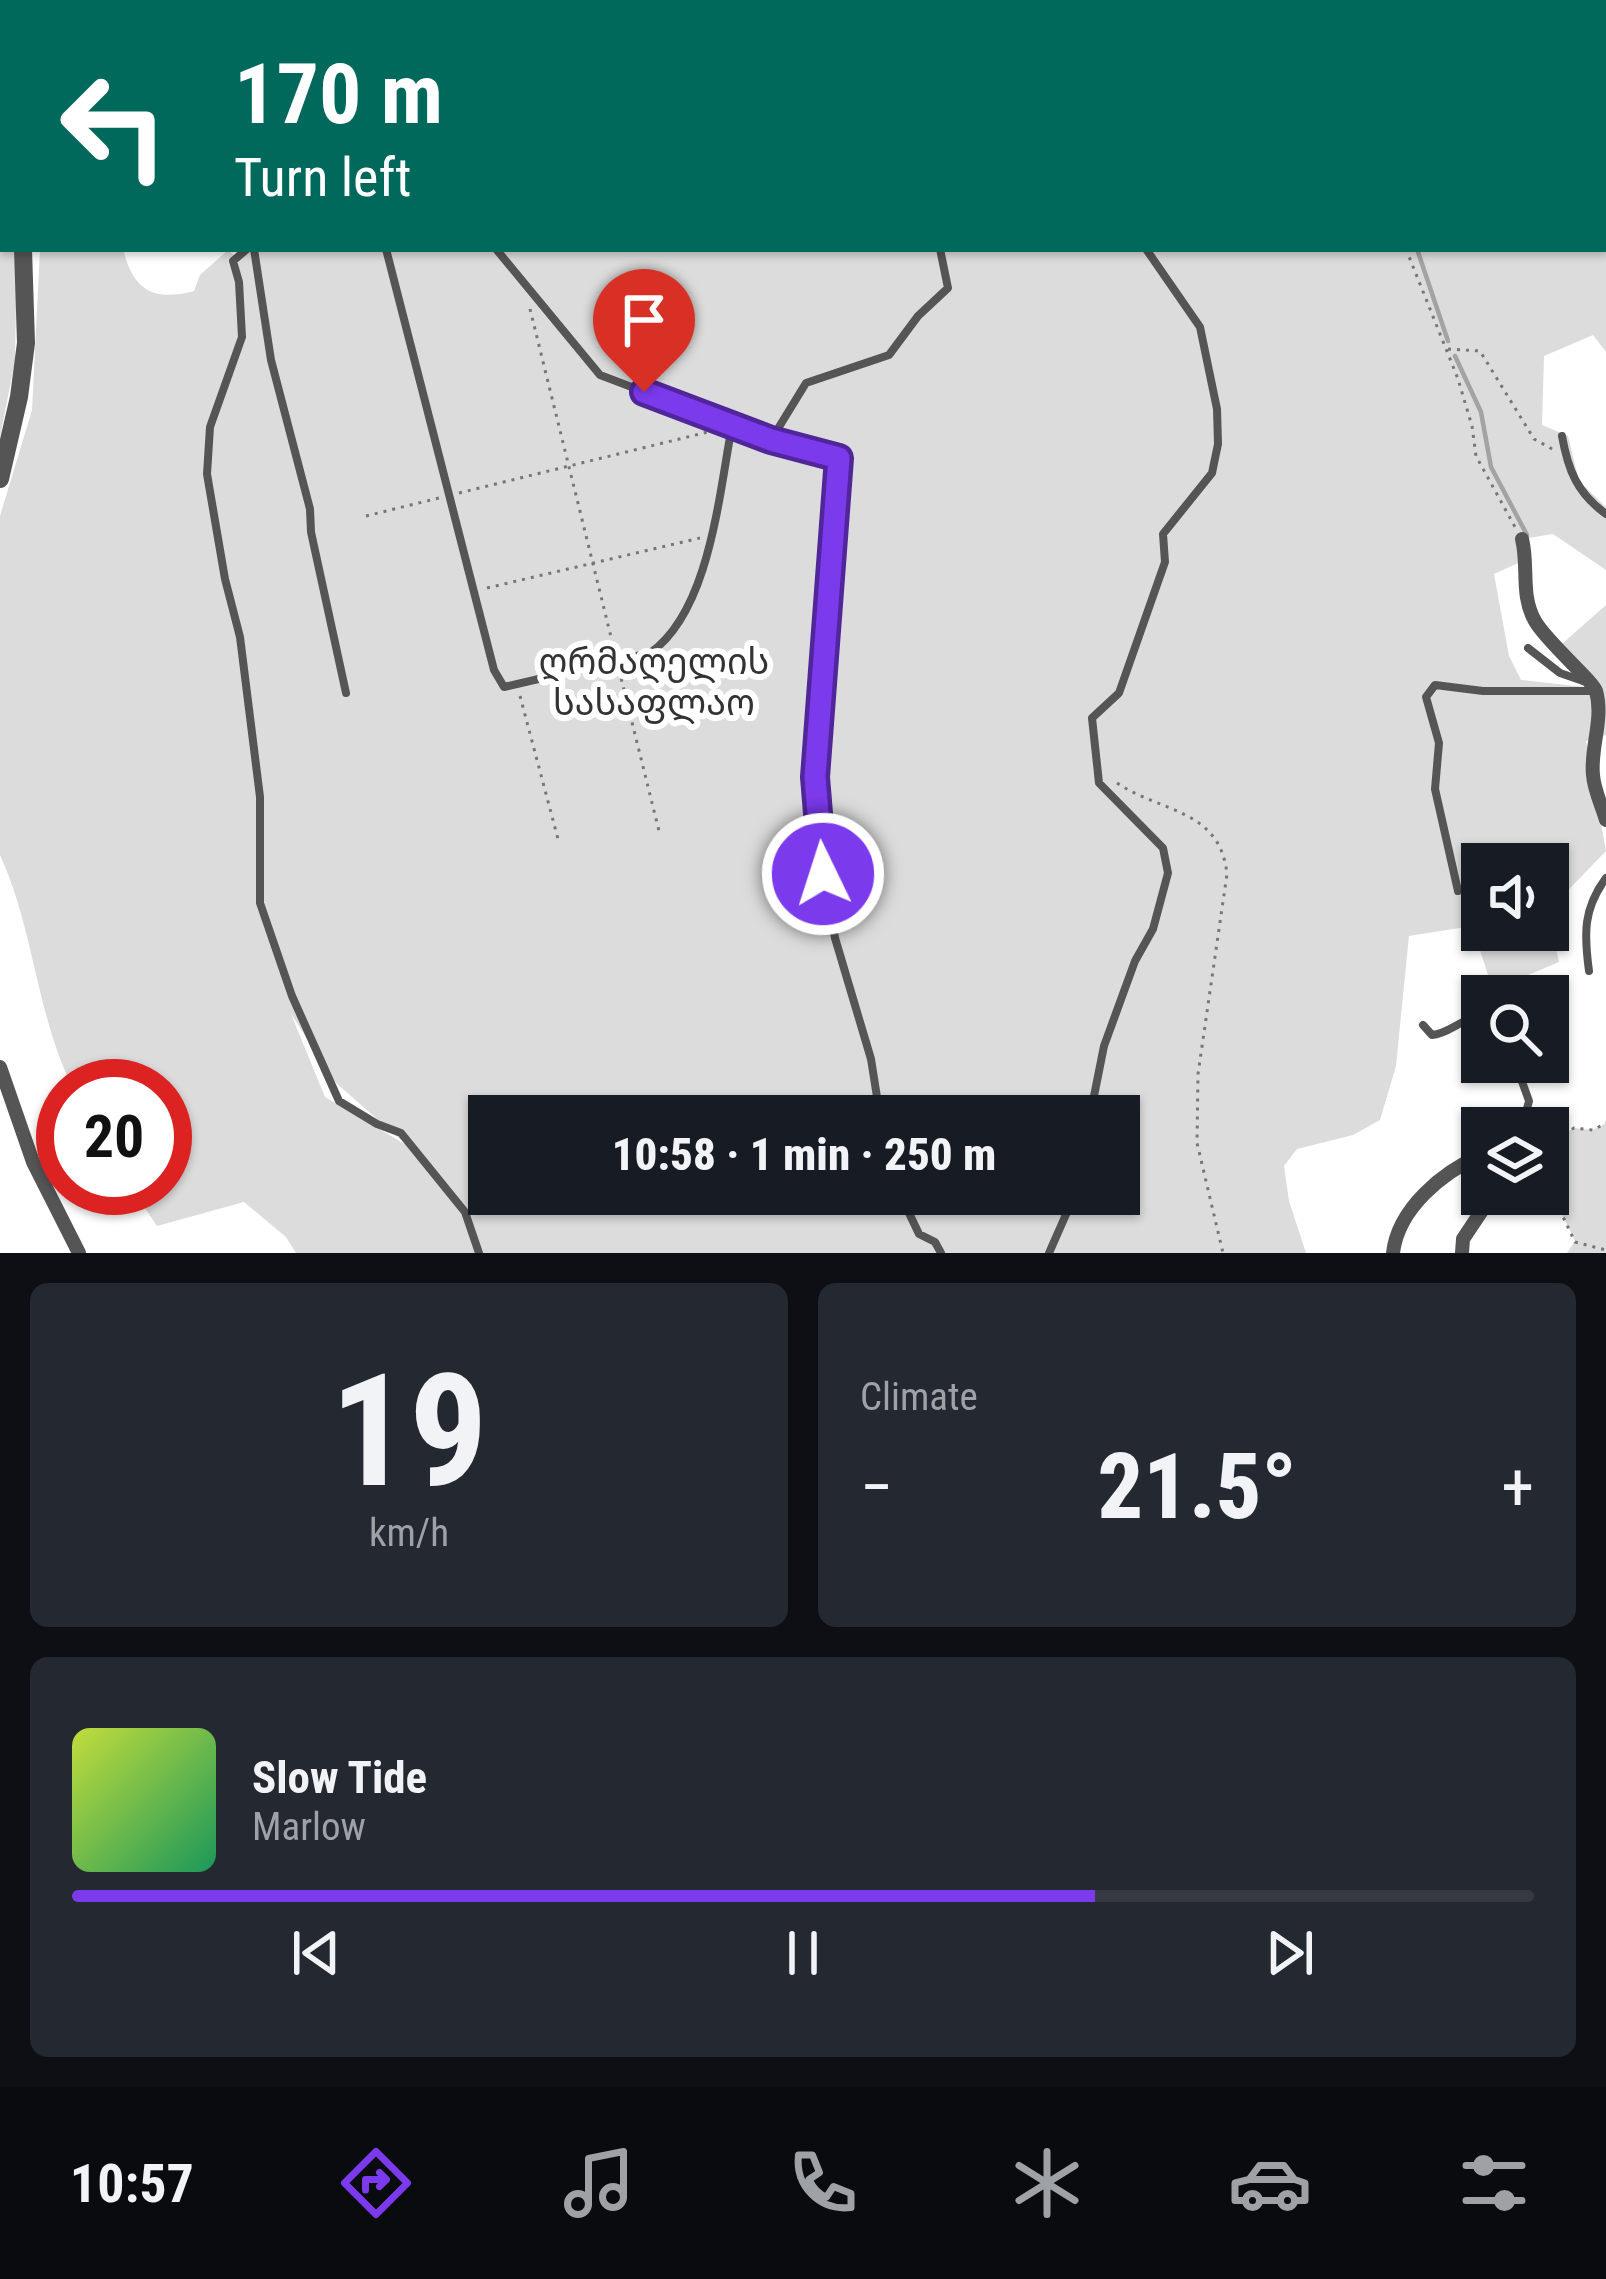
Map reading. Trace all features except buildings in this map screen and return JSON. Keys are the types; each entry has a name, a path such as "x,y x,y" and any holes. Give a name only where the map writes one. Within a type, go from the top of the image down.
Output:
{"street":[{"path":"0,479 26,343 23,252"},
{"path":"1522,539 1527,559 1524,593 1532,618 1555,650 1594,688 1598,710 1593,776 1606,820"},
{"path":"0,1066 33,1162 80,1253"},
{"path":"1394,1253 1396,1229 1412,1206 1461,1166"},
{"path":"1462,1253 1463,1239 1479,1215"}],"lane":[{"path":"246,252 233,261 242,337 210,427 207,474 240,637 260,797 260,903 292,996 339,1101 401,1133 465,1212 479,1253"},
{"path":"251,252 271,360 310,509 346,693"},
{"path":"387,252 474,591 504,687 617,662 660,646 710,556 732,426"},
{"path":"498,252 600,375 771,440 839,458 815,777 823,874 835,938 871,1059 877,1095"},
{"path":"771,440 806,383 889,355 918,316 948,288 941,252"},
{"path":"1094,1095 1104,1046 1135,961 1153,929 1168,873 1163,848 1099,783 1092,718 1119,693 1165,562 1162,534 1212,473 1217,444 1217,409 1200,327 1148,252"},
{"path":"1562,436 1584,496 1606,514"},
{"path":"1528,648 1560,673 1594,688"},
{"path":"1458,891 1436,803 1439,743 1426,697 1430,688 1594,688"},
{"path":"1589,971 1583,928 1593,895 1606,878"},
{"path":"1423,1025 1432,1035 1444,1034 1461,1022"},
{"path":"910,1215 919,1234 935,1242 941,1253"},
{"path":"1049,1253 1066,1215"}],"path":[{"path":"1407,252 1472,426 1476,456 1522,539"},
{"path":"524,284 659,831"},
{"path":"1444,349 1480,351 1534,439 1566,457"},
{"path":"366,516 732,426"},
{"path":"474,591 713,535"},
{"path":"518,685 559,839"},
{"path":"1097,769 1135,794 1190,815 1212,832 1225,853 1219,942 1198,1074 1197,1143 1223,1253"},
{"path":"1569,1131 1606,1124"},
{"path":"1562,1215 1575,1241 1606,1250"}],"green space":[{"path":"0,252 17,252 15,361 0,437"},
{"name":"ღრმაღელის სასაფლაო","path":"40,252 124,252 139,283 167,295 194,291 200,275 226,252 238,259 246,252 1606,252 1606,352 1593,335 1544,356 1542,425 1568,436 1579,481 1606,507 1606,570 1553,534 1522,539 1527,559 1494,574 1509,656 1521,680 1594,688 1555,650 1606,605 1606,735 1586,741 1606,851 1569,889 1569,843 1461,843 1461,928 1409,936 1396,1066 1380,1120 1353,1135 1297,1149 1284,1166 1289,1201 1306,1253 296,1253 286,1237 244,1202 157,1226 149,1215 192,1215 192,1059 60,1059 21,912 0,855 0,516 32,410","holes":["291,1014 336,1083 408,1146 325,1097"]},
{"path":"1480,951 1557,951 1559,962 1528,975 1488,975"},
{"path":"1606,1123 1606,1253 1567,1253 1575,1241 1562,1215 1569,1215 1569,1131 1593,1130"}],"waterway":[{"path":"1418,252 1448,341"},
{"path":"1455,356 1481,412 1491,467 1527,535"}],"route":[{"path":"644,392 771,440 839,458 815,777 823,874"}]}
